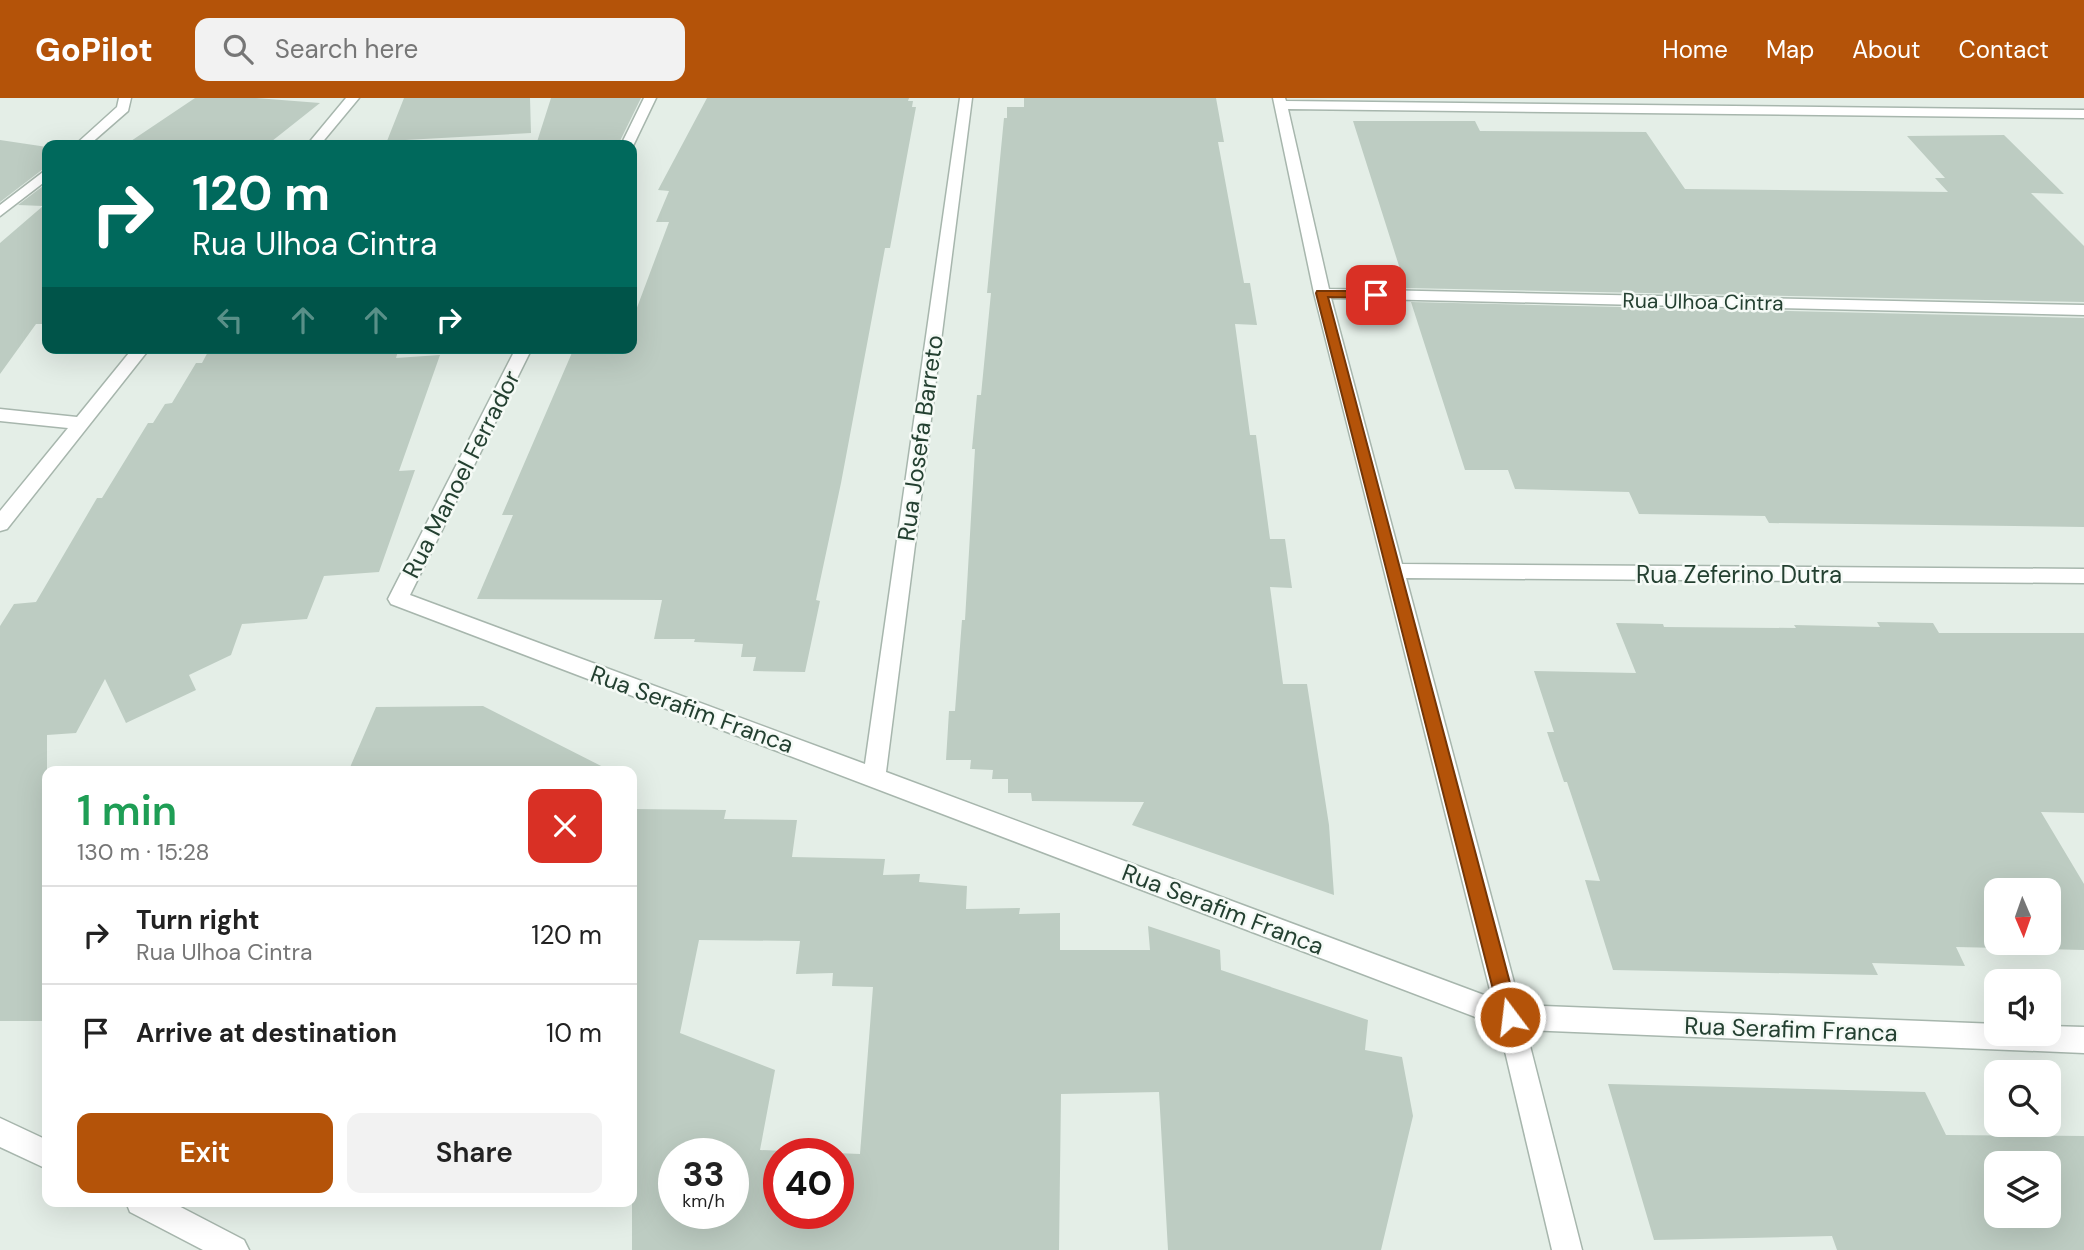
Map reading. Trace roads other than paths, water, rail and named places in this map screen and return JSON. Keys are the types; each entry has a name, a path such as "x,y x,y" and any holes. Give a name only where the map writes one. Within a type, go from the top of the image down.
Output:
{"street":[{"path":"87,140 123,108 125,98"},
{"path":"317,140 353,98"},
{"path":"629,140 650,98"},
{"name":"Rua Josefa Barreto","path":"874,777 966,98"},
{"path":"1567,1250 1510,1017 1322,293 1280,102 2084,114"},
{"path":"0,212 42,177"},
{"name":"Rua Ulhoa Cintra","path":"1322,293 2084,310"},
{"path":"0,524 137,354"},
{"name":"Rua Manoel Ferrador","path":"398,599 521,354"},
{"path":"0,415 79,423"},
{"name":"Rua Zeferino Dutra","path":"1393,571 2084,576"},
{"name":"Rua Serafim Franca","path":"398,599 1510,1017 2084,1040"},
{"path":"0,1132 42,1153"},
{"path":"150,1207 234,1250"}]}
